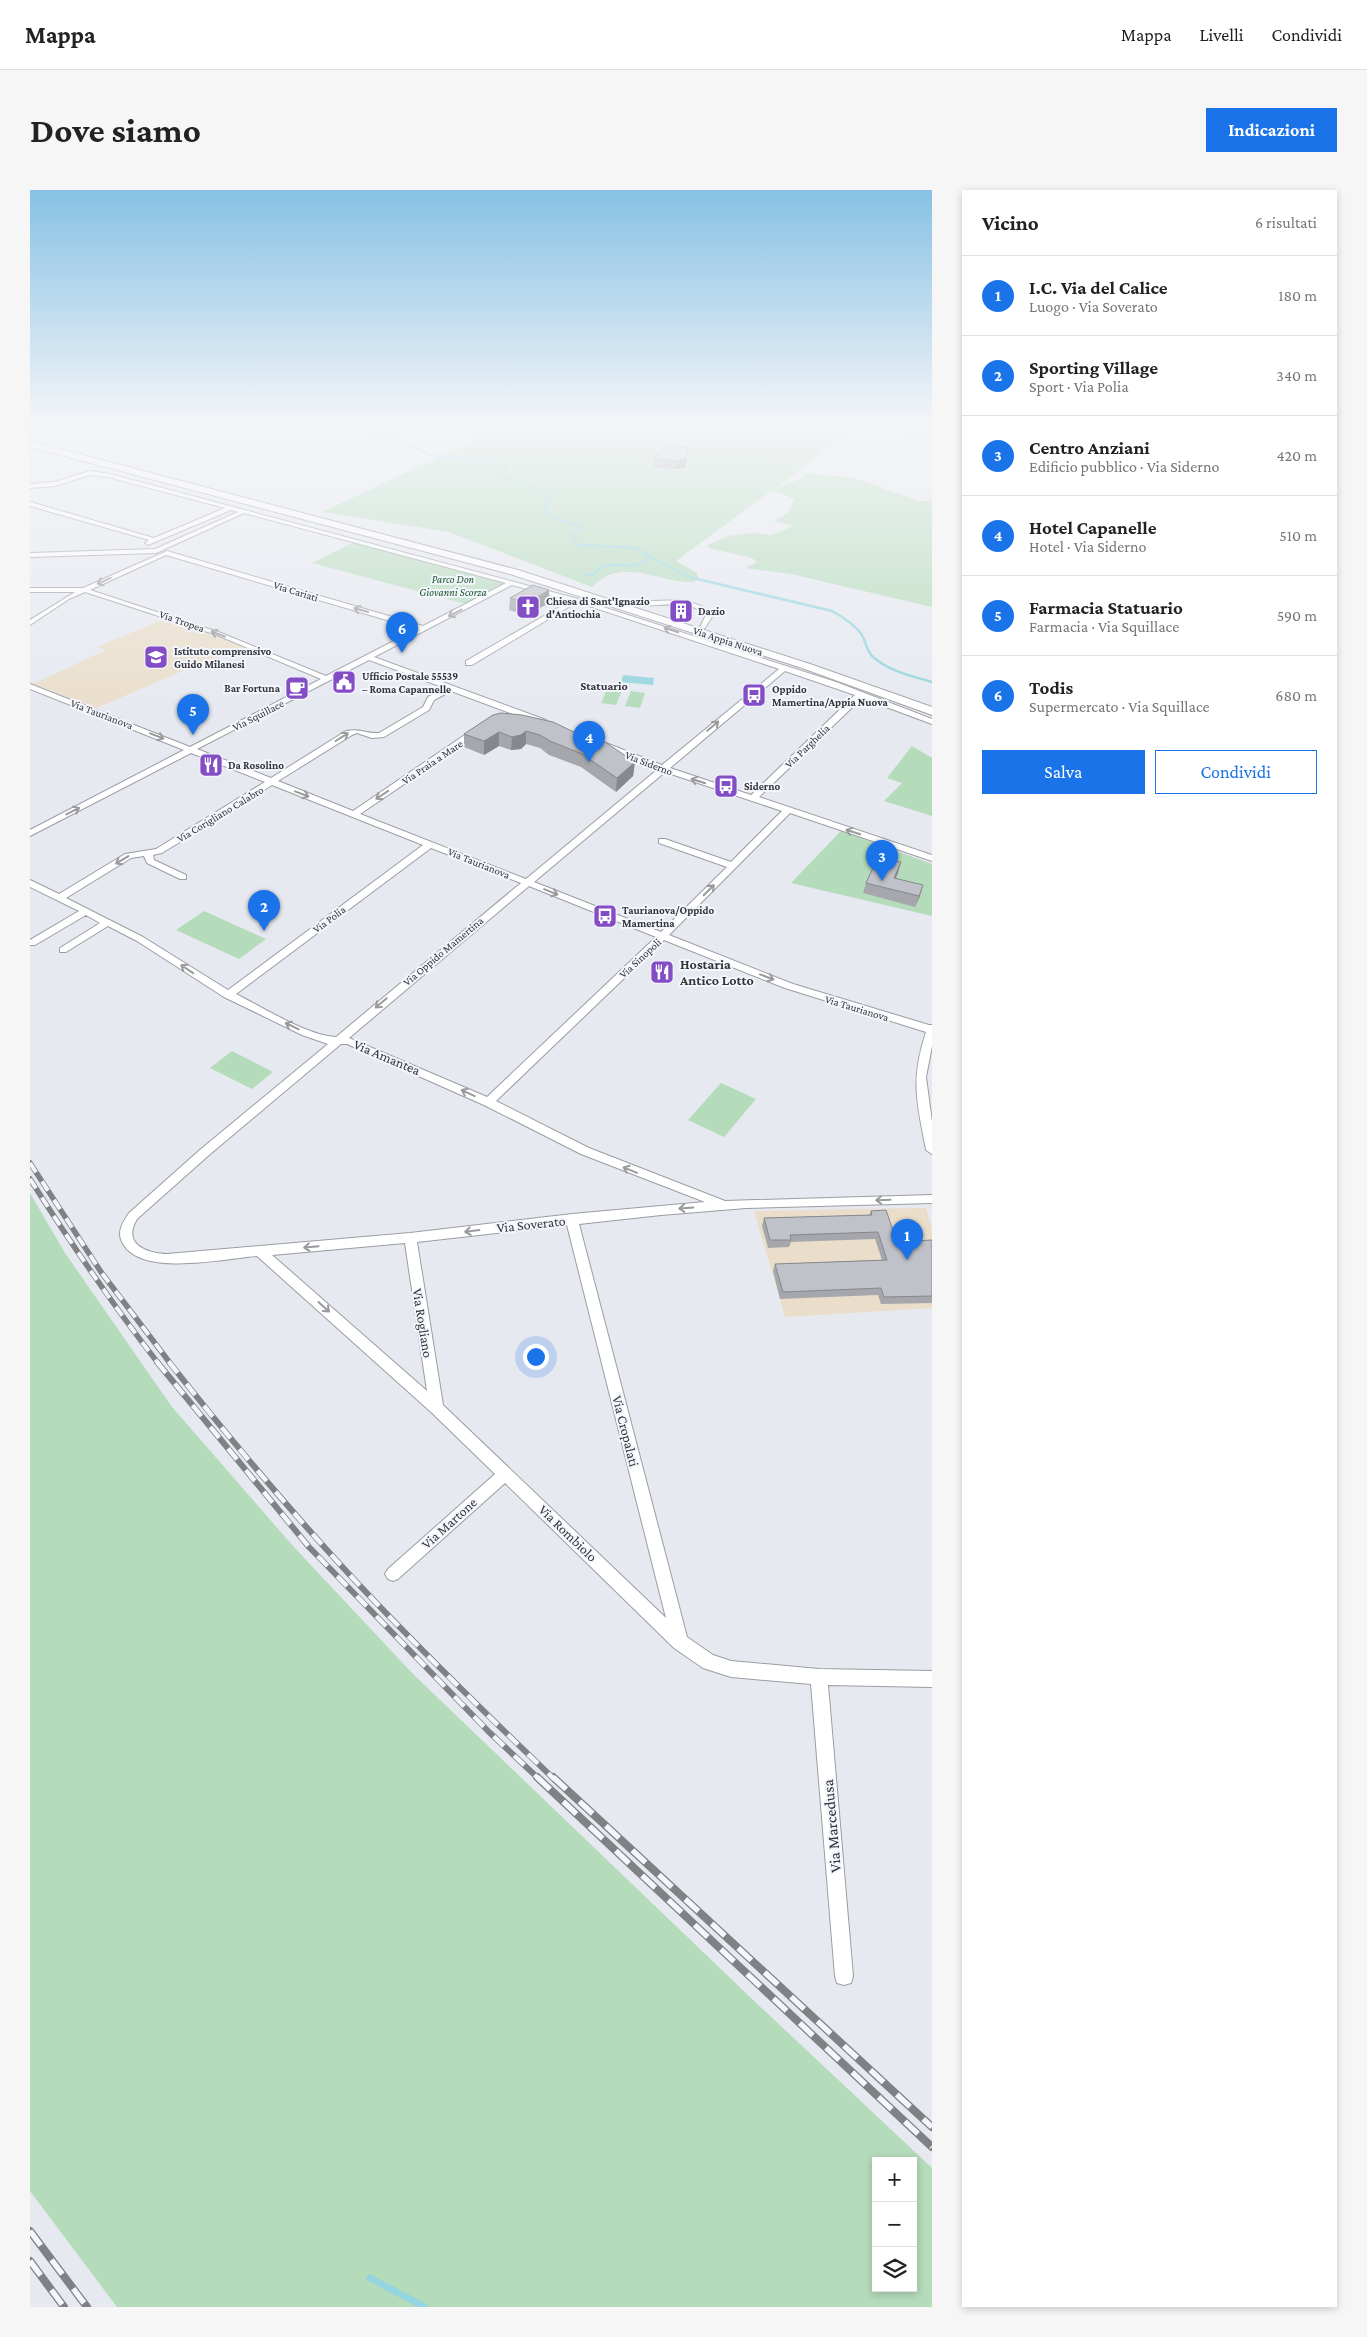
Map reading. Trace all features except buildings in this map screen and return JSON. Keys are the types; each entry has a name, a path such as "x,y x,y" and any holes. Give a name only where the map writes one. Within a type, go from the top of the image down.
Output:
{"main road":[{"name":"Via Appia Nuova","path":"322,520 507,570 806,666 932,712"},
{"name":"Via Appia Nuova","path":"336,520 487,559 634,604 646,615 703,627 932,704"}],"street":[{"path":"84,520 154,540"},
{"path":"133,551 202,520"},
{"path":"30,623 62,600 149,561 166,550 226,520"},
{"name":"Via Appia Nuova","path":"278,520 576,600 646,615 932,722"},
{"path":"359,541 372,533"},
{"path":"30,555 166,550"},
{"name":"Via Cariati","path":"166,550 425,629"},
{"path":"133,551 148,556 149,561"},
{"name":"Via Squillace","path":"30,834 513,582"},
{"name":"Via Tropea","path":"30,590 84,590 219,634 327,679"},
{"path":"470,663 576,600"},
{"path":"634,604 685,603 705,610 710,617 703,627"},
{"path":"646,615 665,604"},
{"path":"370,658 452,686 506,712 551,725"},
{"name":"Via Oppido Mamertina","path":"133,1248 128,1241 126,1232 133,1216 338,1039 784,668"},
{"name":"Via Taurianova","path":"30,686 808,992 932,1029"},
{"name":"Via Corigliano Calabro","path":"60,897 128,856 159,851 351,732 375,736 384,734 426,708 430,700 452,686"},
{"name":"Via Parghelia","path":"752,799 861,694"},
{"name":"Via Praia a Mare","path":"354,814 487,724"},
{"name":"Via Siderno","path":"597,743 752,799 932,858"},
{"name":"Via Sinopoli","path":"488,1102 662,936 788,810"},
{"path":"662,841 732,866"},
{"name":"Via Polia","path":"228,995 430,844"},
{"path":"148,853 150,861 183,876"},
{"name":"Via Amantea","path":"30,883 86,910 146,943 228,995 318,1038 351,1042 386,1056 488,1102 585,1151 644,1176 725,1205"},
{"path":"32,943 86,910"},
{"path":"63,950 108,922"},
{"path":"932,1029 923,1061 921,1087 932,1150"},
{"name":"Via Soverato","path":"133,1248 142,1255 160,1260 410,1238 725,1205 932,1199"},
{"name":"Via Cropalati","path":"572,1220 680,1642"},
{"name":"Via Rogliano","path":"410,1238 436,1408"},
{"name":"Via Rombiolo","path":"261,1252 436,1408 506,1473 680,1642 698,1656 720,1667 743,1671 819,1677 932,1679"},
{"name":"Via Martone","path":"393,1574 506,1473"},
{"name":"Via Marcedusa","path":"819,1677 844,1976"}],"shaded area":[{"name":"Istituto comprensivo Guido Milanesi","path":"167,618 208,632 209,635 215,635 243,647 202,666 198,664 97,708 30,683 35,683 106,650 97,647"},
{"path":"926,1208 932,1229 932,1308 785,1317 754,1211"}],"green space":[{"path":"371,520 732,520 676,561 697,573 698,577 694,582 628,572 616,573 604,578 592,587 449,532"},
{"path":"932,520 932,607 791,574 745,568 757,562 752,558 709,548 708,545 728,536 753,533 771,535 794,526 774,521"},
{"name":"Parco Don Giovanni Scorza","path":"355,542 507,583 466,604 312,563"},
{"path":"607,689 622,690 616,705 601,703"},
{"path":"631,691 645,693 640,708 625,706"},
{"path":"912,746 932,758 932,816 884,801 902,783 887,778"},
{"path":"841,831 932,864 932,916 791,883","holes":["875,868 898,873 891,889 919,896 915,906 863,893"]},
{"path":"204,911 266,939 239,959 176,930"},
{"path":"232,1051 273,1072 252,1089 210,1068"},
{"path":"721,1083 756,1099 724,1137 688,1120"},
{"path":"30,1193 65,1253 172,1407 293,1546 413,1674 750,1997 932,2168 932,2307 117,2307 30,2191"}],"water":[{"path":"623,675 654,678 653,685 621,682"}],"waterway":[{"path":"559,520 581,527 582,529 572,534 574,541 579,545 635,548 650,556"},
{"path":"586,575 593,575 600,568 609,565 638,564 650,556"},
{"path":"650,556 693,578"},
{"path":"693,578 698,579"},
{"path":"693,578 832,611 859,632 872,656 885,666 932,682"},
{"path":"370,2278 425,2307"}],"railway":[{"path":"30,1163 101,1272 170,1363"},
{"path":"30,1179 60,1226 158,1363"},
{"path":"157,1362 309,1547 489,1732 539,1779"},
{"path":"169,1362 256,1469 348,1573 449,1678 554,1779"},
{"path":"537,1777 932,2147"},
{"path":"553,1777 932,2127"},
{"path":"30,2231 87,2307"},
{"path":"30,2261 64,2307"}],"place":[{"name":"Chiesa di Sant'Ignazio d'Antiochia","path":"528,607"},
{"name":"Dazio","path":"681,611"},
{"name":"Todis","path":"402,653"},
{"name":"Istituto comprensivo Guido Milanesi","path":"156,657"},
{"name":"Ufficio Postale 55539 – Roma Capannelle","path":"344,682"},
{"name":"Bar Fortuna","path":"297,688"},
{"name":"Oppido Mamertina/Appia Nuova","path":"754,695"},
{"name":"Farmacia Statuario","path":"193,735"},
{"name":"Hotel Capanelle","path":"589,762"},
{"name":"Da Rosolino","path":"211,765"},
{"name":"Siderno","path":"726,786"},
{"name":"Centro Anziani","path":"882,881"},
{"name":"Taurianova/Oppido Mamertina","path":"605,916"},
{"name":"Sporting Village","path":"264,931"},
{"name":"Hostaria Antico Lotto","path":"662,972"},
{"name":"I.C. Via del Calice","path":"907,1260"}],"district":[{"name":"Statuario","path":"604,686"}]}
